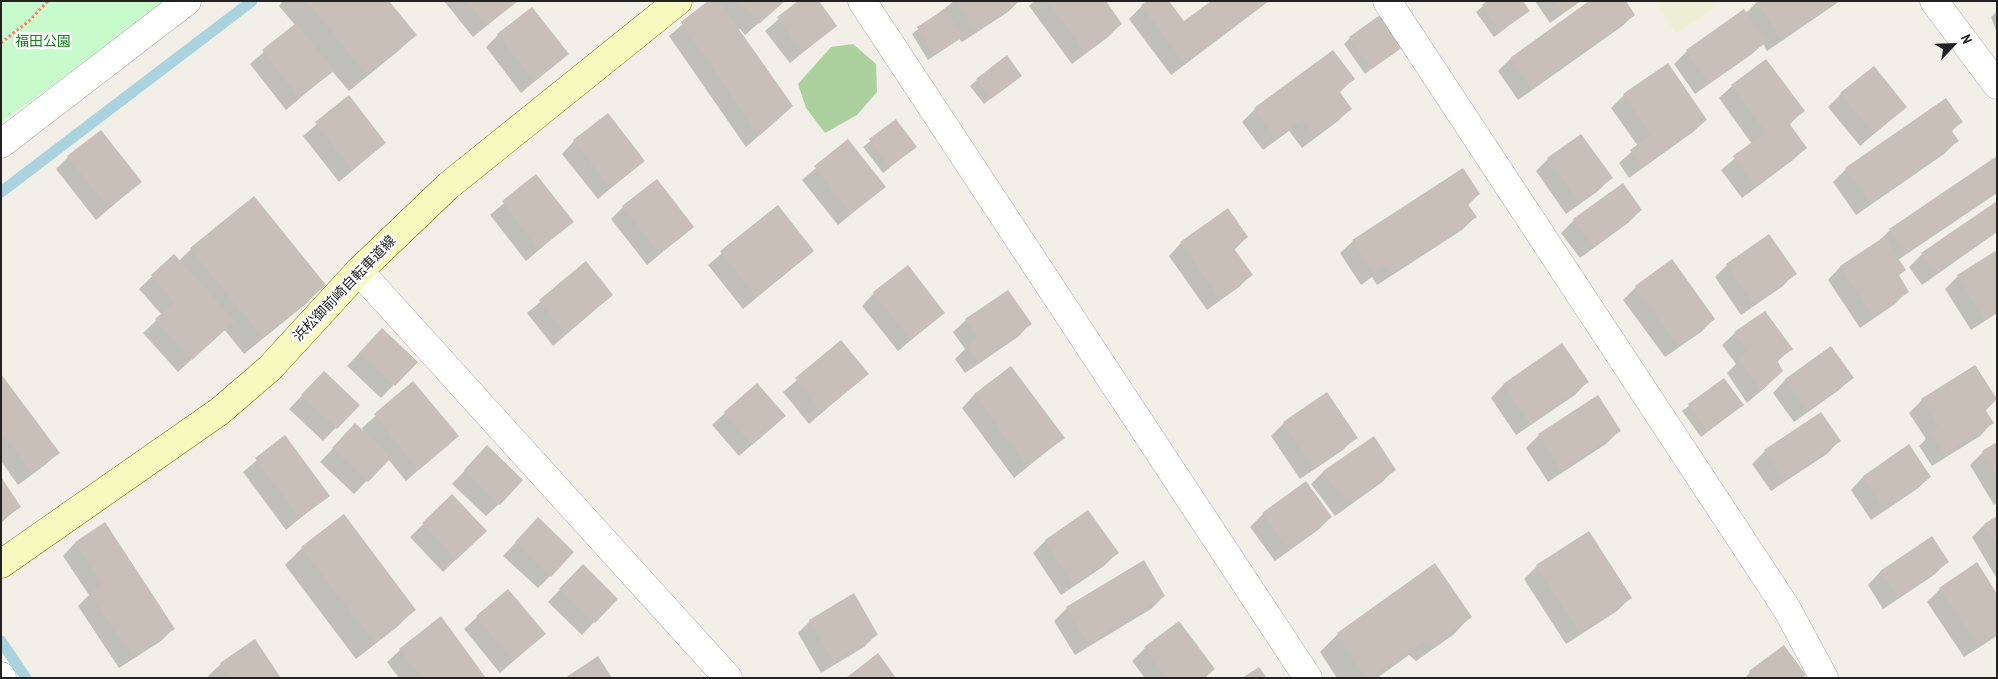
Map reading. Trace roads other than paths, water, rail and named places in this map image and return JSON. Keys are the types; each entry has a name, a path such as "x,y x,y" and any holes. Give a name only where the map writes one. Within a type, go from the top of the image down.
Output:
{"main road":[{"name":"浜松御前崎自転車道線","path":"1,564 220,410 270,368 359,271 448,186 678,1"}],"street":[{"path":"1,144 187,1"},
{"path":"862,1 1308,678"},
{"path":"1388,1 1787,609 1824,678"},
{"path":"1934,1 1994,76"},
{"path":"359,271 728,678"}],"waterway":[{"path":"1,192 252,1"},
{"path":"1,641 26,678"}],"park label":[{"name":"福田公園","path":"43,42"}]}
